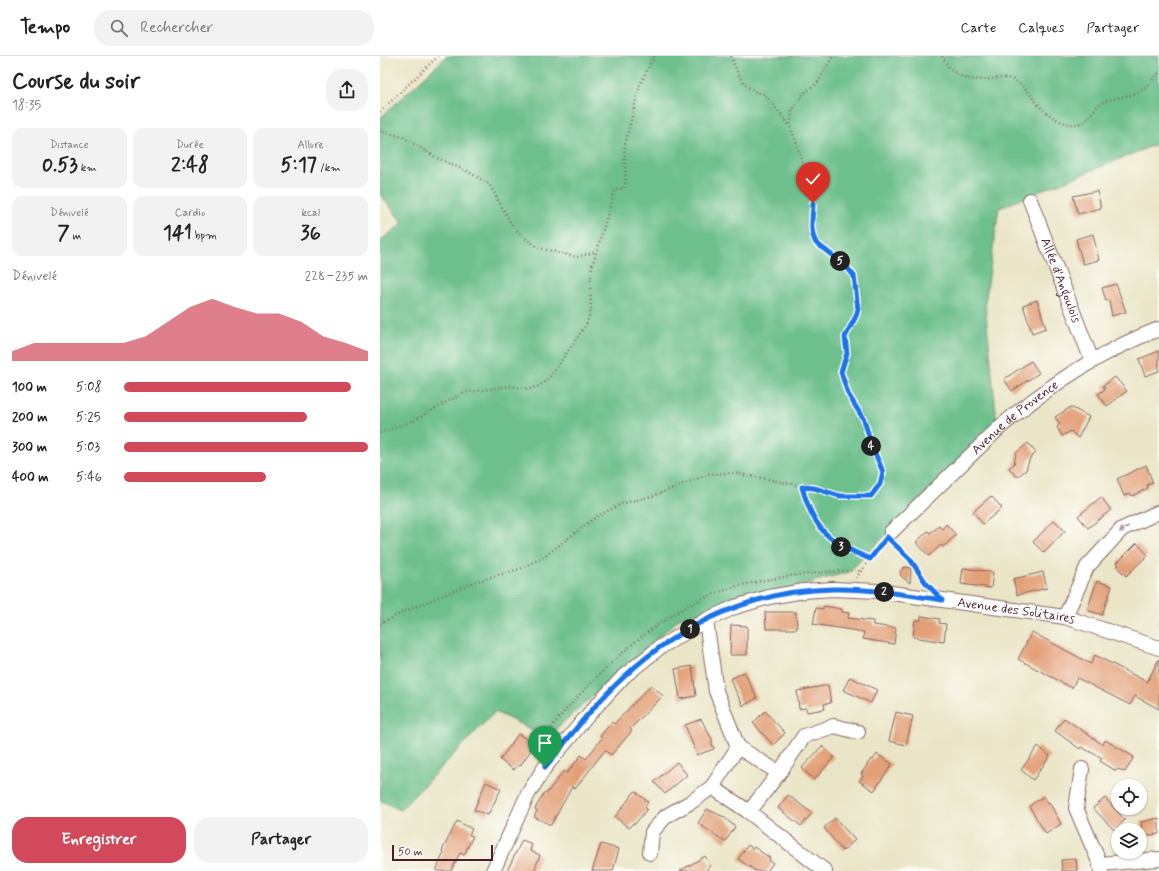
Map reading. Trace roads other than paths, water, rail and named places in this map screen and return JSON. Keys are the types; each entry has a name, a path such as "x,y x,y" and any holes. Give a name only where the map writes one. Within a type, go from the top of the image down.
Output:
{"street":[{"name":"Allée d'Angoulois","path":"1030,200 1092,361"},
{"name":"Avenue de Provence","path":"890,537 1000,427 1017,412 1092,361 1119,346 1159,330"},
{"path":"1065,617 1087,567 1122,529 1159,512"},
{"name":"Avenue des Solitaires","path":"493,871 513,823 528,794 545,767 588,715 624,676 673,638 706,620 735,607 769,597 818,590 877,591 1065,617 1159,648"},
{"path":"706,620 716,691 738,747 779,773"},
{"path":"749,812 779,773 804,736 834,726 858,732"},
{"path":"650,853 652,832 666,816 691,802 712,787 738,747"},
{"path":"1082,770 1076,808 1101,868 1151,863"},
{"path":"712,787 749,812 825,871"}]}
